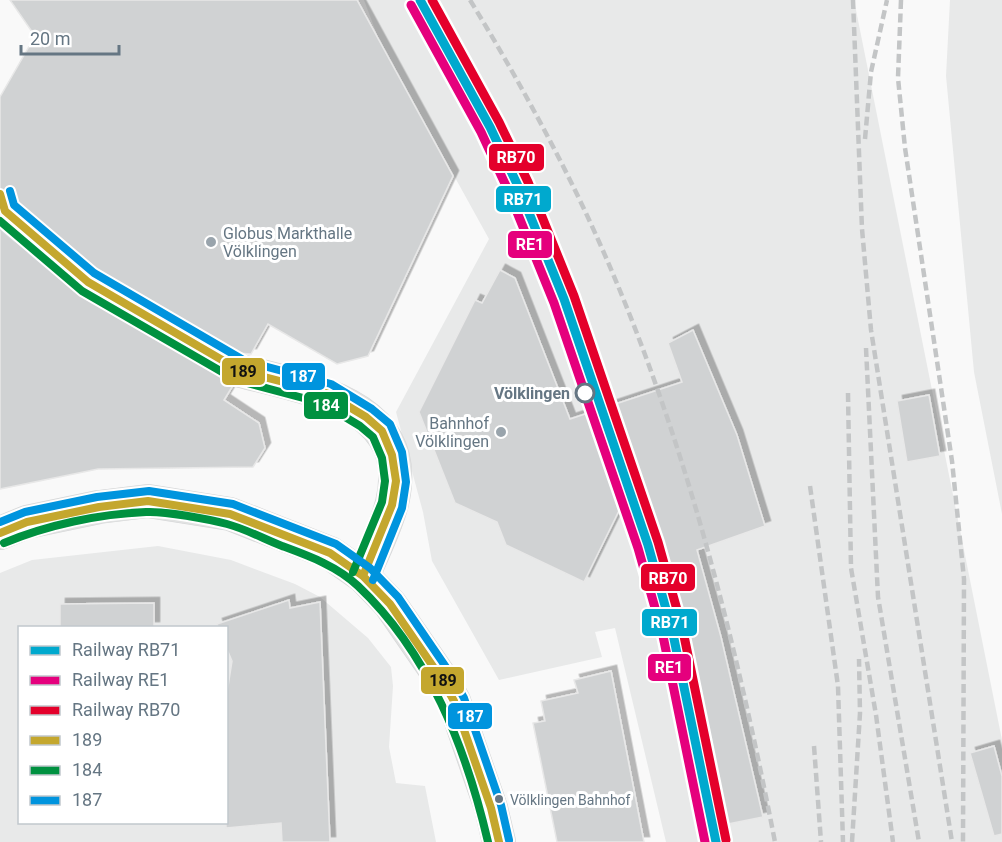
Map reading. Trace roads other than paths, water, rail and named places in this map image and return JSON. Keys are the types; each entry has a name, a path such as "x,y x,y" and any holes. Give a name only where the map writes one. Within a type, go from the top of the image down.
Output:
{"main road":[{"path":"241,371 326,393 366,417 382,431 393,455 396,481 392,505 363,576"},
{"path":"0,533 27,522 99,507 148,501 230,514 330,553 363,576 399,615 454,701 491,808 499,842"}],"tunnel":[{"path":"0,209 88,282 241,371"}],"railway":[{"path":"470,0 563,166 601,246 635,328 692,496 716,582 738,669 775,842"},
{"path":"853,0 862,229 871,330 952,842"},
{"path":"865,139 871,72 887,0"},
{"path":"901,0 898,78 905,148 952,461 964,579 963,842"},
{"path":"866,348 878,597 919,842"},
{"path":"848,393 851,568 876,715 893,842"},
{"path":"810,486 838,686 843,842"},
{"path":"852,842 860,713 859,659"},
{"path":"814,746 821,842"}],"rail line":[{"name":"RB71","path":"420,0 490,127 518,186 564,299 648,545 673,634 716,842"},
{"name":"RB70","path":"432,0 499,122 528,182 574,296 658,542 683,631 726,840"},
{"name":"RE1","path":"411,5 481,132 508,190 554,303 638,548 663,636 705,842"}],"place":[{"name":"Globus Markthalle Völklingen","path":"211,242"},
{"name":"Völklingen","path":"585,393"},
{"name":"Bahnhof Völklingen","path":"501,432"},
{"name":"Völklingen Bahnhof","path":"499,799"}]}
